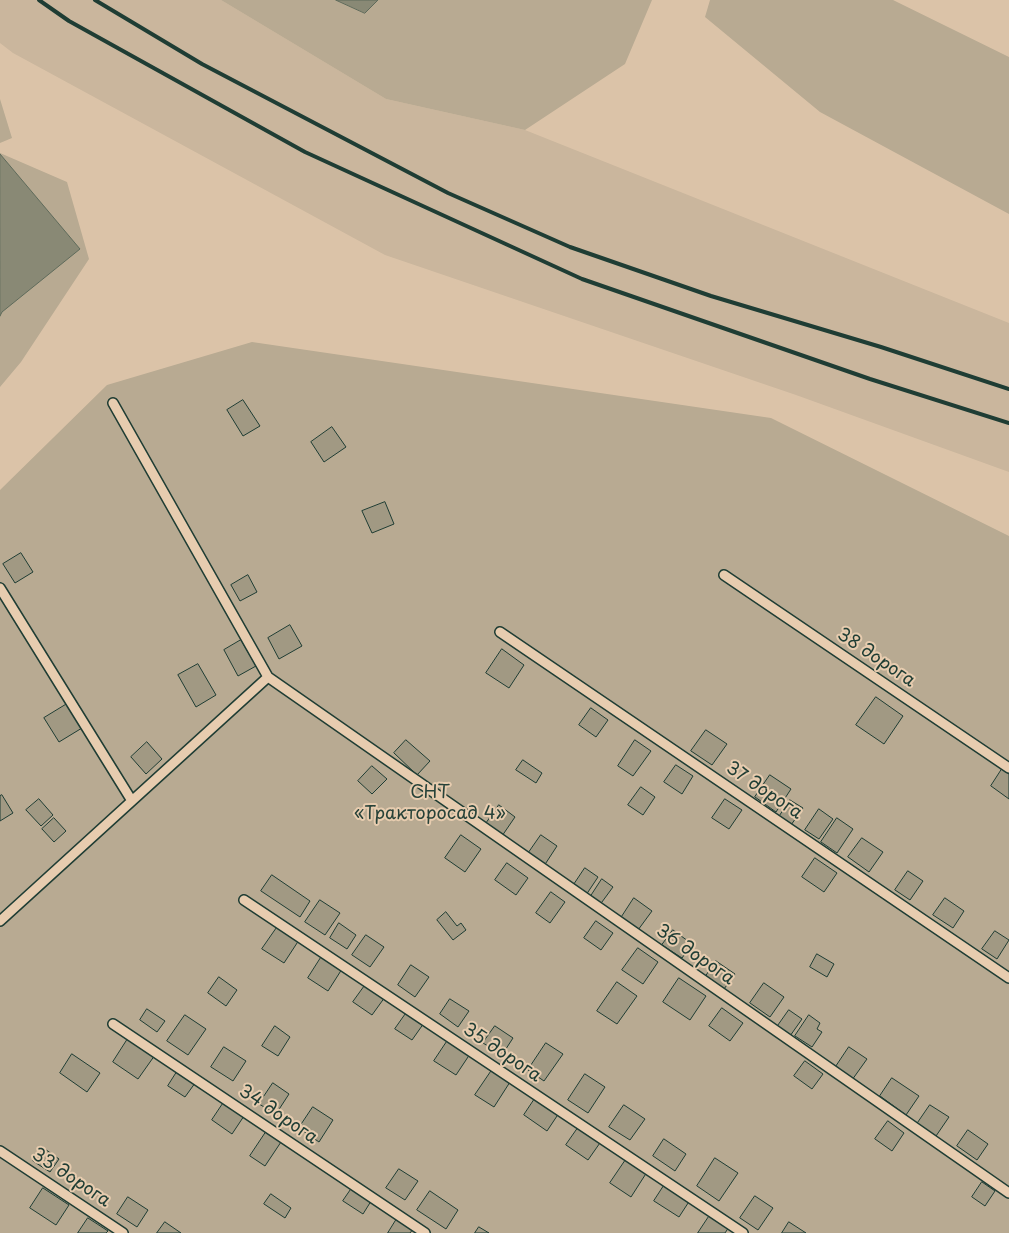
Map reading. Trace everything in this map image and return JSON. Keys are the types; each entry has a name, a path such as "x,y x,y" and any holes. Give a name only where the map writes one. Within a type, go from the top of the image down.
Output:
{"lane":[{"path":"0,921 268,677 113,403"},
{"name":"38 дорога","path":"724,575 1009,768"},
{"path":"0,588 132,801"},
{"name":"37 дорога","path":"500,632 1009,978"},
{"name":"36 дорога","path":"268,677 1009,1194"},
{"name":"35 дорога","path":"244,900 743,1233"},
{"name":"34 дорога","path":"113,1024 425,1233"},
{"name":"33 дорога","path":"0,1150 123,1233"}],"shaded area":[{"path":"0,0 221,0 386,99 525,130 1009,323 1009,472 796,395 385,255 13,53 0,43"},
{"path":"336,0 378,0 365,13"},
{"path":"0,154 80,249 2,312 0,316"}],"green space":[{"path":"221,0 652,0 625,64 525,130 386,99"},
{"path":"710,0 893,0 1009,57 1009,214 820,112 705,17"},
{"path":"0,99 12,138 0,143"},
{"path":"0,153 67,182 89,259 21,362 0,387"},
{"name":"СНТ «Тракторосад 4»","path":"252,342 771,418 1009,536 1009,1233 0,1233 0,490 107,385"}],"building":[{"path":"243,400 260,426 243,436 227,410"},
{"path":"332,427 346,447 324,462 311,442"},
{"path":"385,502 394,524 372,533 362,511"},
{"path":"21,553 33,572 15,583 3,564"},
{"path":"248,575 257,592 240,601 231,585"},
{"path":"290,625 302,646 279,659 268,638"},
{"path":"241,640 256,666 238,676 224,650"},
{"path":"502,649 524,665 509,688 486,673"},
{"path":"198,664 216,695 196,707 178,675"},
{"path":"876,697 903,716 884,744 856,725"},
{"path":"67,704 82,728 59,742 44,718"},
{"path":"591,708 608,720 596,737 579,725"},
{"path":"706,730 727,744 712,765 691,751"},
{"path":"406,740 430,761 417,775 394,753"},
{"path":"635,740 651,751 633,776 618,766"},
{"path":"147,742 162,759 146,774 131,757"},
{"path":"523,760 542,773 536,783 516,770"},
{"path":"676,765 693,776 682,794 664,782"},
{"path":"372,766 387,779 372,794 358,781"},
{"path":"1002,769 1009,774 1009,799 991,786"},
{"path":"770,775 791,789 776,812 755,797"},
{"path":"641,787 655,797 643,815 628,805"},
{"path":"2,795 13,813 0,821 0,796"},
{"path":"39,799 53,815 41,826 26,810"},
{"path":"725,799 742,810 729,829 712,818"},
{"path":"790,800 803,808 791,825 779,817"},
{"path":"499,805 515,817 502,836 485,825"},
{"path":"819,809 833,819 819,839 805,830"},
{"path":"54,818 66,831 54,842 42,829"},
{"path":"837,818 853,829 837,853 821,842"},
{"path":"461,835 481,849 465,872 445,858"},
{"path":"541,835 557,846 542,869 525,858"},
{"path":"862,838 883,852 869,872 848,857"},
{"path":"815,858 837,873 824,892 802,877"},
{"path":"507,863 528,878 516,895 495,880"},
{"path":"585,868 598,877 584,898 571,889"},
{"path":"908,871 923,881 910,900 895,890"},
{"path":"272,875 310,901 300,917 261,891"},
{"path":"602,879 613,887 599,906 589,899"},
{"path":"551,892 565,902 550,923 536,913"},
{"path":"634,898 652,911 638,930 621,918"},
{"path":"945,898 964,911 953,928 933,915"},
{"path":"320,900 340,913 325,935 305,922"},
{"path":"446,912 457,926 461,923 466,930 453,940 437,920"},
{"path":"596,921 613,933 601,950 584,938"},
{"path":"339,923 356,935 347,949 330,938"},
{"path":"278,926 299,940 284,963 262,949"},
{"path":"673,930 692,944 682,958 662,945"},
{"path":"995,931 1009,940 997,959 982,949"},
{"path":"366,935 384,947 370,967 352,955"},
{"path":"638,948 658,962 643,984 622,970"},
{"path":"817,954 834,964 827,977 810,967"},
{"path":"322,956 342,969 328,991 308,978"},
{"path":"716,961 735,974 724,989 706,976"},
{"path":"411,965 429,977 415,997 398,985"},
{"path":"219,977 237,990 226,1006 208,993"},
{"path":"679,978 706,996 690,1020 663,1002"},
{"path":"617,982 637,996 617,1024 597,1011"},
{"path":"764,983 784,997 770,1017 750,1003"},
{"path":"366,984 385,997 372,1015 353,1002"},
{"path":"450,999 469,1011 458,1027 440,1014"},
{"path":"722,1008 743,1023 730,1041 709,1026"},
{"path":"147,1009 165,1021 157,1032 140,1020"},
{"path":"789,1010 802,1019 790,1036 777,1027"},
{"path":"407,1012 424,1023 412,1040 395,1029"},
{"path":"185,1015 206,1029 188,1055 167,1041"},
{"path":"809,1015 820,1023 817,1029 822,1032 812,1047 795,1036"},
{"path":"275,1026 290,1037 278,1056 262,1046"},
{"path":"495,1026 513,1038 502,1055 483,1043"},
{"path":"129,1037 155,1055 138,1079 113,1062"},
{"path":"448,1040 470,1054 456,1075 434,1061"},
{"path":"546,1043 563,1054 544,1081 528,1070"},
{"path":"224,1047 246,1061 233,1081 211,1067"},
{"path":"849,1047 867,1059 852,1080 835,1068"},
{"path":"72,1054 100,1073 87,1092 60,1073"},
{"path":"805,1061 823,1074 812,1089 794,1076"},
{"path":"180,1067 198,1079 185,1097 168,1086"},
{"path":"492,1070 510,1082 494,1107 475,1095"},
{"path":"585,1074 605,1087 588,1113 568,1100"},
{"path":"892,1078 919,1096 906,1115 880,1096"},
{"path":"273,1083 289,1094 276,1114 259,1104"},
{"path":"536,1097 559,1113 547,1131 524,1115"},
{"path":"226,1099 246,1113 232,1134 212,1120"},
{"path":"624,1105 645,1119 630,1140 609,1127"},
{"path":"930,1105 949,1117 936,1136 917,1124"},
{"path":"313,1107 333,1120 319,1142 299,1128"},
{"path":"888,1121 904,1133 892,1151 875,1139"},
{"path":"580,1125 602,1140 588,1160 566,1145"},
{"path":"268,1129 283,1139 265,1166 250,1156"},
{"path":"968,1130 988,1144 977,1160 957,1146"},
{"path":"664,1139 686,1154 675,1171 653,1156"},
{"path":"42,1147 59,1159 50,1172 33,1161"},
{"path":"627,1158 647,1172 631,1197 610,1183"},
{"path":"715,1158 738,1173 719,1201 697,1186"},
{"path":"399,1169 418,1181 405,1200 386,1188"},
{"path":"667,1181 692,1197 679,1217 654,1201"},
{"path":"982,1182 995,1191 985,1206 972,1197"},
{"path":"354,1185 373,1198 363,1214 343,1201"},
{"path":"43,1188 69,1205 56,1225 30,1208"},
{"path":"430,1191 458,1210 446,1229 417,1210"},
{"path":"271,1194 291,1208 285,1218 264,1204"},
{"path":"755,1196 773,1208 758,1230 740,1218"},
{"path":"128,1197 148,1210 137,1227 117,1214"},
{"path":"710,1215 729,1227 725,1233 698,1233"},
{"path":"398,1217 414,1228 410,1233 388,1233"},
{"path":"88,1218 108,1231 106,1233 78,1233"},
{"path":"165,1222 181,1233 157,1233"},
{"path":"789,1222 806,1233 782,1233"},
{"path":"479,1227 489,1233 475,1233"}],"railway":[{"path":"39,0 69,21 305,152 582,279 870,379 1009,423"},
{"path":"95,0 202,64 448,193 570,247 711,296 881,347 1009,389"}]}
